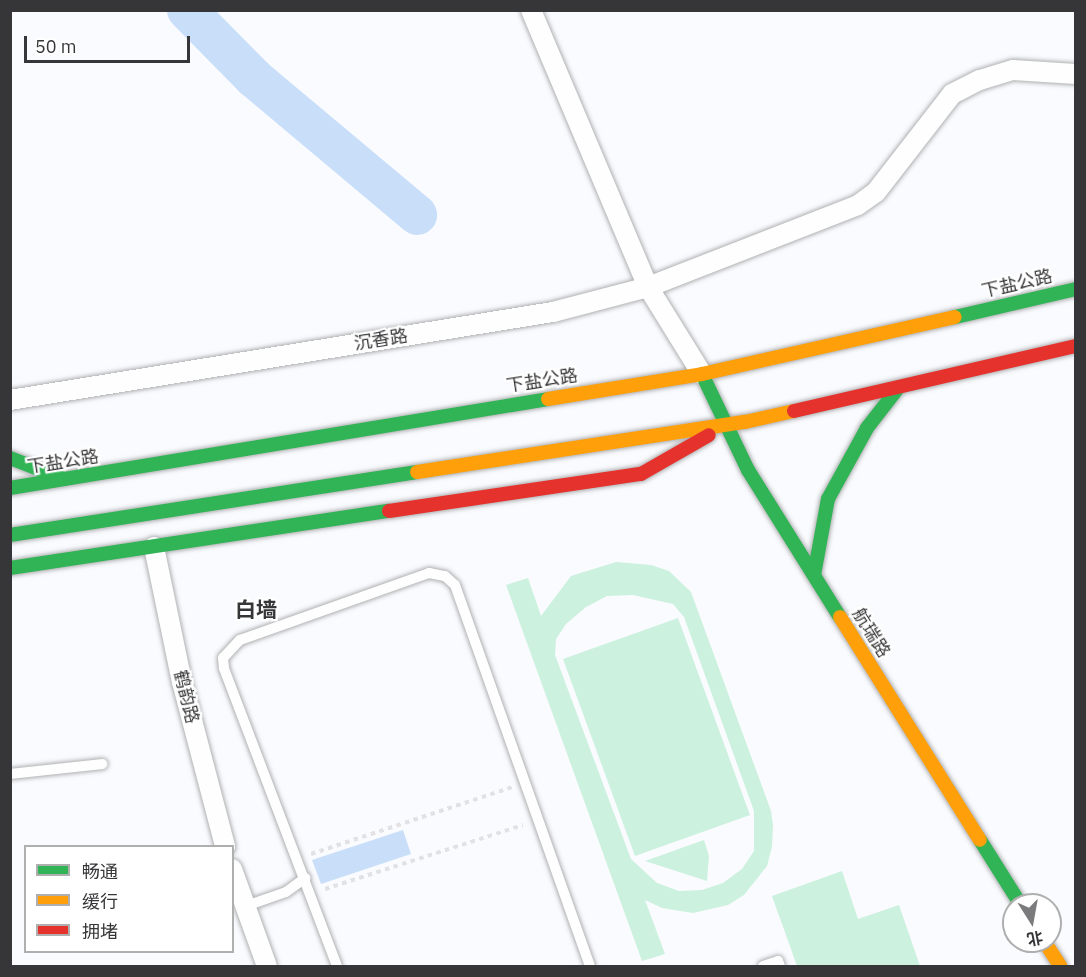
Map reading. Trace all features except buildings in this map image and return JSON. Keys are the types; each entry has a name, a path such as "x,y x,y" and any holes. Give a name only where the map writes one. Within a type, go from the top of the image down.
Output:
{"main road":[{"name":"下盐公路","path":"10,488 68,480 308,437 702,374 1076,289"},
{"path":"10,535 728,425 1076,346"},
{"name":"航瑞路","path":"702,374 748,470 1013,893"},
{"path":"814,575 828,499 867,428 898,388"},
{"path":"10,568 641,474 728,425"},
{"path":"10,458 68,480"},
{"path":"1052,953 1060,966"}],"street":[{"path":"531,10 648,287 702,374"},
{"name":"沉香路","path":"10,400 553,312 648,287 858,205 876,192 952,94 980,80 1013,70 1076,74"},
{"name":"鹤韵路","path":"154,547 182,682 225,845"},
{"path":"234,874 267,966"}],"lane":[{"path":"338,966 224,668 223,658 240,640 429,573 445,576 455,585 590,966"},
{"path":"10,774 102,764"},
{"path":"246,906 286,892 304,878"},
{"path":"763,966 778,961 780,966"}],"path":[{"path":"525,783 311,854 304,878 321,890 538,820"}],"green space":[{"path":"616,562 651,565 669,571 691,592 771,811 772,847 767,866 744,895 728,905 693,913 662,908 645,900 665,954 642,961 506,585 528,578 541,616 571,576","holes":["633,595 673,604 684,617 754,811 754,851 742,869 723,883 702,890 679,891 657,883 631,859 555,655 556,639 566,624 586,607 607,596"]},
{"path":"678,618 750,815 635,856 563,659"},
{"path":"704,840 709,856 707,881 645,861"},
{"path":"842,871 858,919 899,905 920,966 797,966 772,896"}],"water":[{"path":"403,830 411,854 321,884 312,860"}],"waterway":[{"path":"187,10 254,78 417,215"}],"traffic: fast":[{"path":"955,317 1076,289"},
{"path":"702,374 748,470 840,617"},
{"path":"814,575 828,499 867,428 898,388"},
{"path":"10,488 548,399"},
{"path":"10,458 64,479"},
{"path":"10,535 417,472"},
{"path":"10,568 389,511"},
{"path":"980,840 1013,893"}],"traffic: slow":[{"path":"548,399 702,374 955,317"},
{"path":"417,472 745,422 794,411"},
{"path":"840,617 980,840"},
{"path":"1052,953 1060,966"}],"traffic: jam":[{"path":"794,411 1076,346"},
{"path":"389,511 641,474 709,435"}],"district":[{"name":"白墙","path":"256,609"}]}
